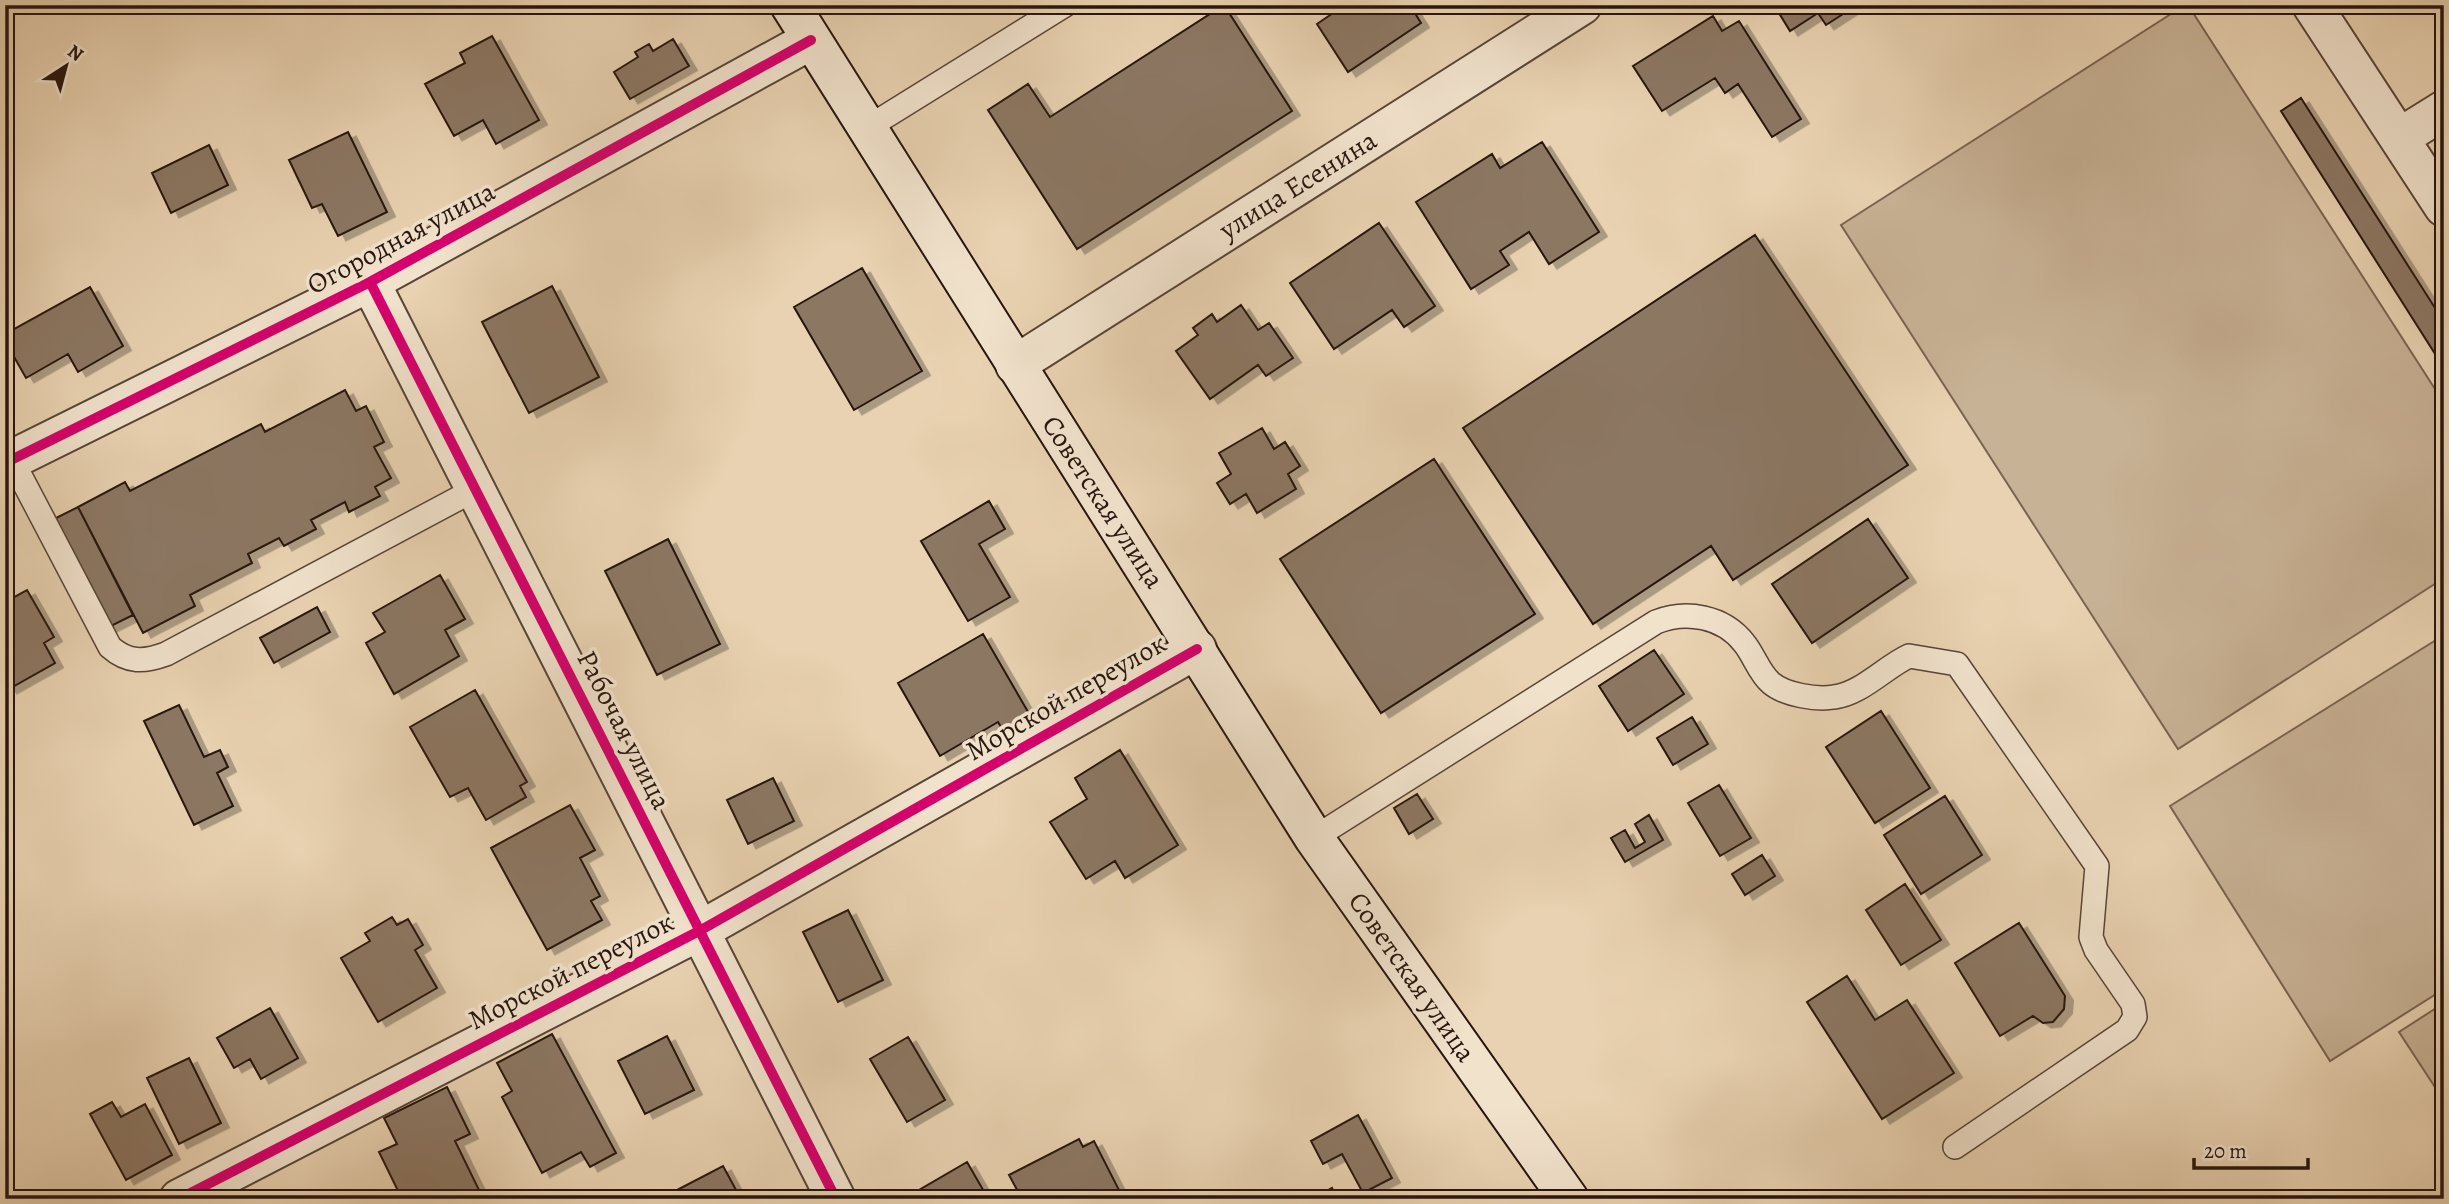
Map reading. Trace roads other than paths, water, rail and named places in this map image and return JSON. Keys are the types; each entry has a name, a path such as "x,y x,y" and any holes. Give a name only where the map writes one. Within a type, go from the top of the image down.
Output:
{"street":[{"name":"Советская улица","path":"790,5 1314,838 1569,1199"},
{"name":"улица Есенина","path":"1015,365 1582,5"},
{"path":"2312,5 2444,207"},
{"name":"Огородная улица","path":"8,461 370,282 811,40"},
{"path":"2399,138 2444,110"},
{"name":"Рабочая улица","path":"370,282 836,1199"},
{"name":"Морской переулок","path":"179,1199 701,930 1197,649"}],"lane":[{"path":"866,128 1065,5"},
{"path":"8,461 110,647 119,655 133,661 148,661 166,654 476,489"},
{"path":"1314,838 1656,622 1674,615 1712,621 1729,629 1743,642 1772,684 1787,691 1820,698 1836,697 1849,692 1909,656 1957,664 2096,866 2091,937 2096,950 2133,1004 2135,1017 2127,1030 1955,1147"}]}
